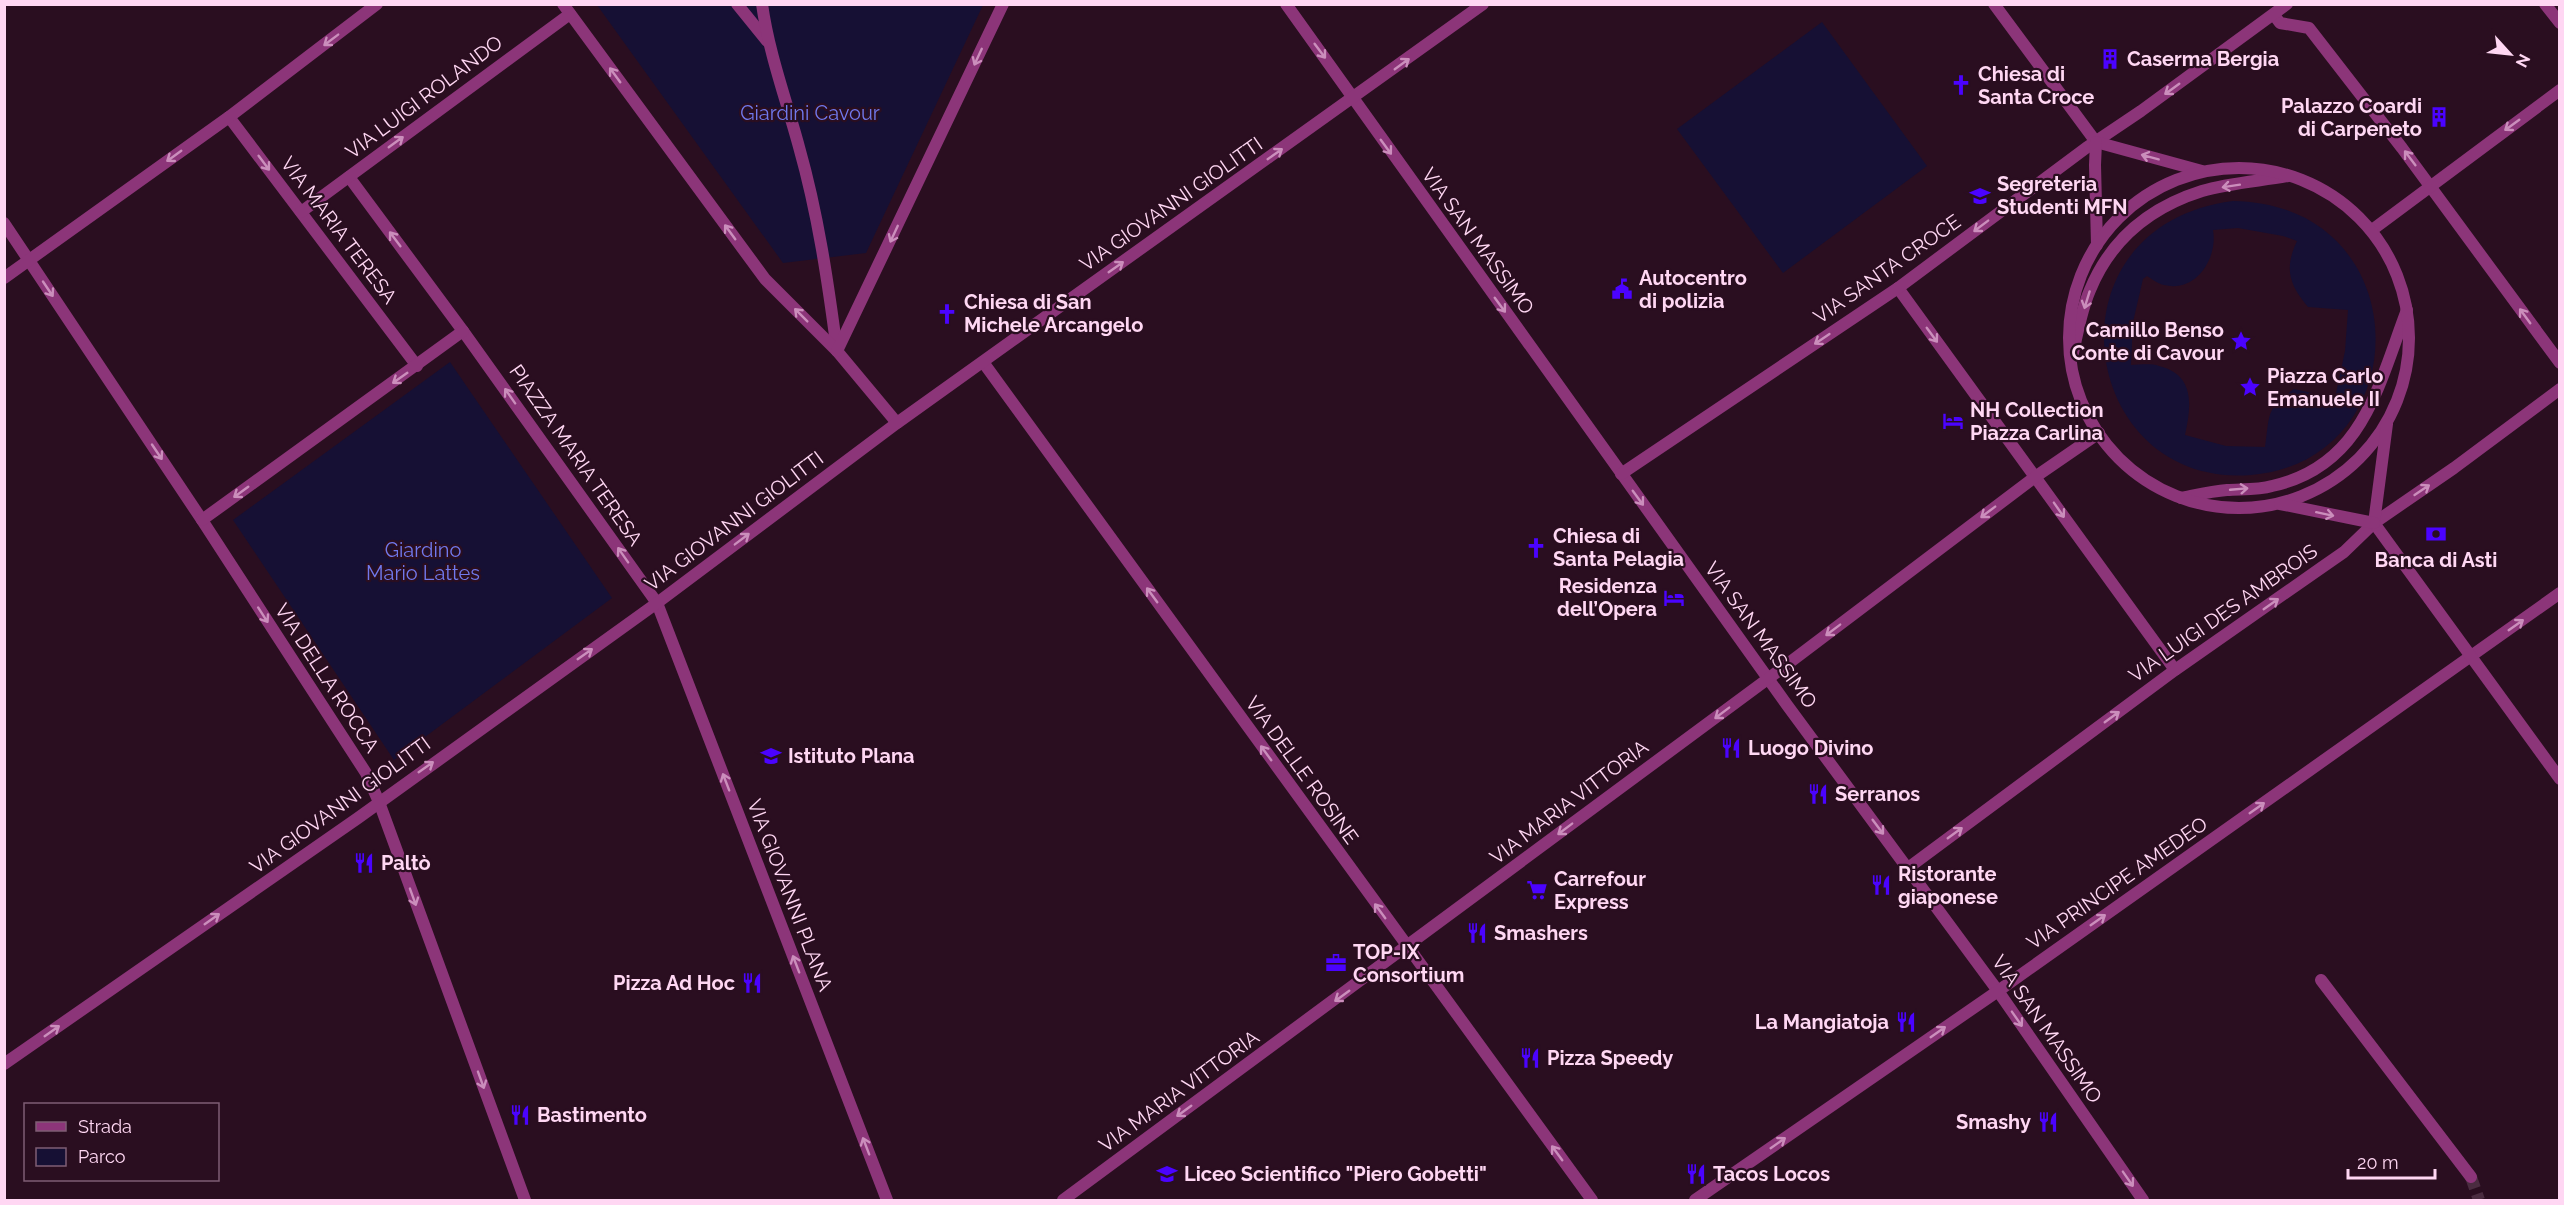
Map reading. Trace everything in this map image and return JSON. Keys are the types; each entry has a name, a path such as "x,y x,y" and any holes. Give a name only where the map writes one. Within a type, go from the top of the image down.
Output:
{"street":[{"path":"4,278 229,117 377,4"},
{"path":"737,4 768,42"},
{"path":"762,4 768,42 800,148 825,258 837,351"},
{"path":"837,351 1003,4"},
{"name":"VIA SAN MASSIMO","path":"1286,4 1621,474 1998,991 2143,1200"},
{"name":"VIA GIOVANNI GIOLITTI","path":"4,1064 379,802 657,603 897,423 1355,98 1483,4"},
{"path":"1994,4 2096,142 2204,172"},
{"name":"VIA SANTA CROCE","path":"1621,474 1898,288 2287,4"},
{"path":"2546,4 2559,23"},
{"path":"566,9 765,279 837,351 897,423"},
{"name":"VIA LUIGI ROLANDO","path":"301,212 566,9"},
{"path":"2274,15 2280,23 2309,28 2430,185 2559,363"},
{"path":"2372,230 2559,90"},
{"name":"VIA MARIA TERESA","path":"229,117 417,366"},
{"path":"2096,142 2097,244"},
{"path":"2374,523 2388,420 2402,384 2408,357 2407,310 2388,255 2372,230 2350,209 2313,184 2253,168 2228,168 2177,179 2145,197 2113,225 2097,244 2076,290 2069,338 2071,362 2083,404 2099,433 2122,461 2139,475 2181,498 2228,507 2276,504 2374,523 2559,779"},
{"path":"2071,362 2090,290 2110,255 2142,220 2167,203 2205,190 2288,176"},
{"name":"PIAZZA MARIA TERESA","path":"349,177 463,331 657,603"},
{"name":"VIA DELLA ROCCA","path":"4,223 202,520 366,773 379,802 525,1200"},
{"path":"1898,288 2175,670"},
{"path":"2181,498 2225,490 2271,487 2299,478 2325,465 2350,440 2364,421 2407,310"},
{"path":"202,520 463,331"},
{"name":"VIA DELLE ROSINE","path":"983,362 1592,1200"},
{"name":"VIA LUIGI DES AMBROIS","path":"1908,868 2175,670 2329,563 2374,523 2454,468 2559,389"},
{"path":"2276,504 2305,494 2344,471 2361,456 2388,420"},
{"name":"VIA MARIA VITTORIA","path":"1063,1200 1769,678 2035,477 2099,433"},
{"name":"VIA PRINCIPE AMEDEO","path":"1695,1200 1998,991 2472,657 2559,593"},
{"name":"VIA GIOVANNI PLANA","path":"657,603 887,1200"},
{"path":"2321,980 2471,1177"}],"green space":[{"name":"Giardini Cavour","path":"597,5 983,5 866,253 783,263"},
{"path":"1822,22 1927,166 1783,273 1677,129"},
{"path":"2233,201 2294,213 2338,243 2365,285 2376,334 2369,383 2346,427 2306,459 2251,475 2193,468 2148,442 2118,401 2105,353 2108,302 2130,256 2171,221","holes":["2238,228 2283,236 2297,241 2291,260 2290,276 2296,291 2308,307 2348,310 2345,351 2335,398 2294,389 2278,402 2270,413 2265,447 2226,446 2185,435 2189,403 2185,384 2180,377 2171,370 2156,365 2131,365 2133,322 2143,279 2147,276 2157,283 2176,286 2186,284 2195,278 2203,271 2212,251 2213,230"]},
{"name":"Giardino Mario Lattes","path":"450,362 612,598 394,760 233,520"}],"tunnel":[{"path":"2471,1177 2479,1200"}],"place":[{"name":"Caserma Bergia","path":"2110,59"},
{"name":"Chiesa di Santa Croce","path":"1961,85"},
{"name":"Palazzo Coardi di Carpeneto","path":"2439,117"},
{"name":"Segreteria Studenti MFN","path":"1980,196"},
{"name":"Autocentro di polizia","path":"1622,289"},
{"name":"Chiesa di San Michele Arcangelo","path":"947,314"},
{"name":"Camillo Benso Conte di Cavour","path":"2241,341"},
{"name":"Piazza Carlo Emanuele II","path":"2250,387"},
{"name":"NH Collection Piazza Carlina","path":"1953,421"},
{"name":"Banca di Asti","path":"2436,534"},
{"name":"Chiesa di Santa Pelagia","path":"1536,548"},
{"name":"Residenza dell’Opera","path":"1674,598"},
{"name":"Luogo Divino","path":"1731,748"},
{"name":"Istituto Plana","path":"771,756"},
{"name":"Serranos","path":"1818,794"},
{"name":"Paltò","path":"364,863"},
{"name":"Ristorante giaponese","path":"1881,885"},
{"name":"Carrefour Express","path":"1537,890"},
{"name":"Smashers","path":"1477,933"},
{"name":"TOP-IX Consortium","path":"1336,963"},
{"name":"Pizza Ad Hoc","path":"752,983"},
{"name":"La Mangiatoja","path":"1906,1022"},
{"name":"Pizza Speedy","path":"1530,1058"},
{"name":"Bastimento","path":"520,1115"},
{"name":"Smashy","path":"2048,1122"},
{"name":"Liceo Scientifico \"Piero Gobetti\"","path":"1167,1174"},
{"name":"Tacos Locos","path":"1696,1174"}]}
